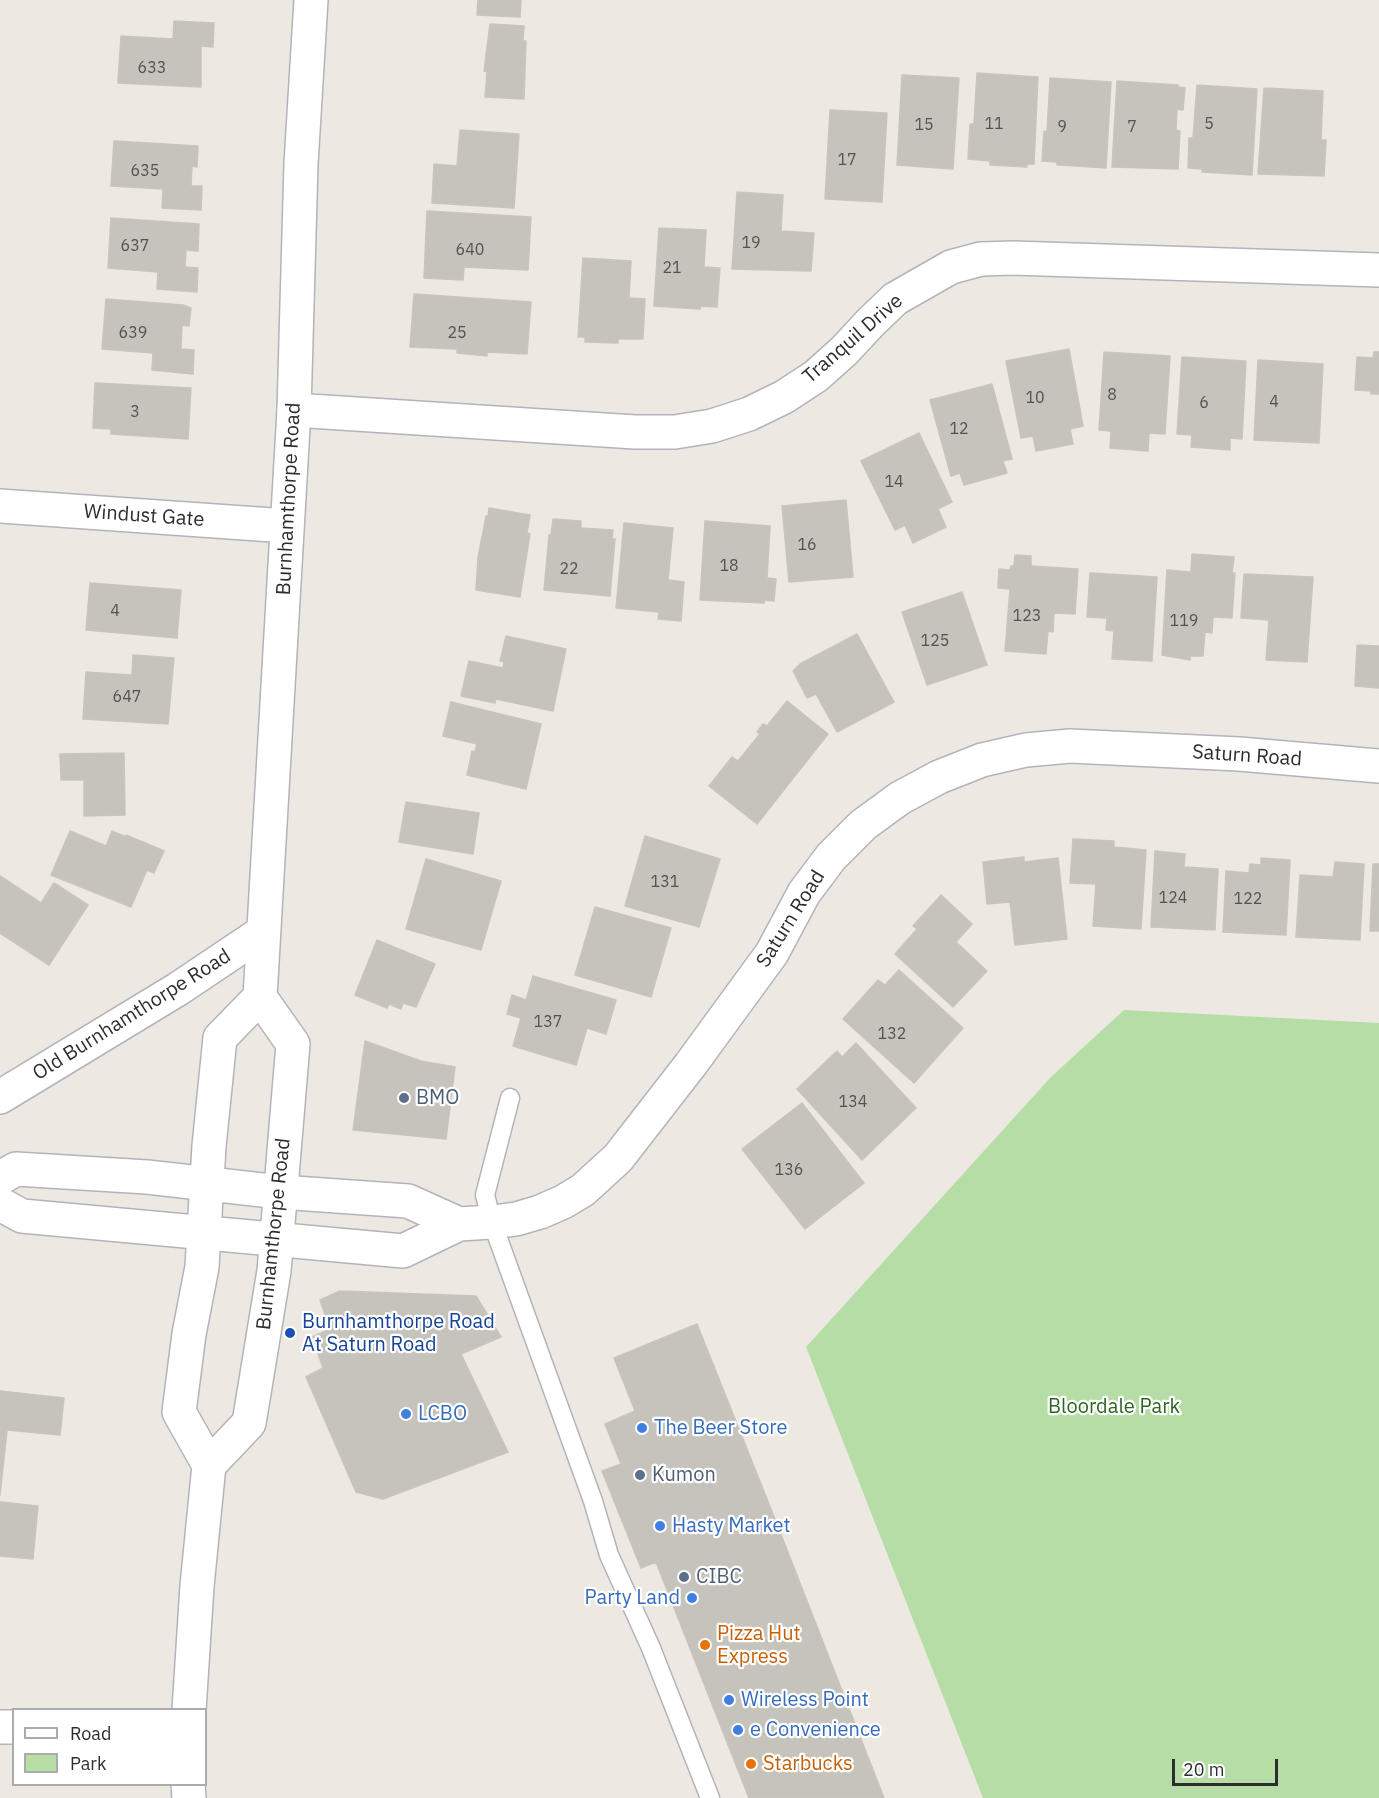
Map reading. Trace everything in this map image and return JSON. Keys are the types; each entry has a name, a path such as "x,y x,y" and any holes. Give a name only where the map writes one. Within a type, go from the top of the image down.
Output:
{"street":[{"name":"Burnhamthorpe Road","path":"210,1465 249,1423 274,1271 293,1044 260,997 294,410 301,164 311,0"},
{"name":"Tranquil Drive","path":"294,410 635,432 675,432 712,426 749,414 784,397 816,376 837,358 895,299 951,267 981,259 1013,258 1379,270"},
{"name":"Windust Gate","path":"0,506 287,526"},
{"name":"Saturn Road","path":"275,1239 403,1251 459,1224 516,1219 563,1202 583,1190 618,1158 691,1064 772,952 804,893 831,857 863,825 900,798 939,777 982,760 1026,750 1070,746 1239,754 1379,766"},
{"name":"Old Burnhamthorpe Road","path":"0,1097 178,989 263,932"},
{"path":"189,1708 197,1586 210,1465 179,1413 189,1334 202,1267 206,1184 220,1038 260,997"},
{"path":"0,1178 16,1169 147,1177 280,1192"},
{"name":"Saturn Road","path":"280,1192 408,1201 459,1224"},
{"path":"0,1204 22,1216 275,1239"}],"lane":[{"path":"510,1098 485,1196 492,1222 592,1501 609,1555 651,1648 710,1798"}],"green space":[{"name":"Bloordale Park","path":"1124,1010 1379,1023 1379,1798 983,1798 806,1347 1051,1077"}],"building":[{"path":"478,0 521,0 520,17 477,15"},
{"path":"174,21 214,23 213,47 201,46 201,87 118,83 121,36 173,39"},
{"path":"490,24 524,26 523,41 526,41 524,99 485,97 487,72 484,71"},
{"path":"977,73 1038,77 1034,164 1027,164 1027,167 990,165 990,161 968,159 970,124 974,124"},
{"path":"902,75 959,78 953,169 897,165"},
{"path":"1050,78 1111,82 1106,168 1057,165 1057,162 1042,161 1044,131 1047,132"},
{"path":"1117,81 1178,85 1178,87 1185,88 1183,110 1177,109 1176,130 1180,131 1178,169 1112,167"},
{"path":"1197,85 1257,89 1252,175 1202,172 1202,169 1188,168 1189,138 1193,138"},
{"path":"1264,88 1323,91 1321,140 1326,140 1324,176 1258,174"},
{"path":"830,110 887,113 882,202 825,199"},
{"path":"460,130 519,134 514,208 432,203 434,164 457,166"},
{"path":"114,141 198,146 197,167 192,166 191,186 202,186 201,210 162,208 163,189 111,186"},
{"path":"737,192 783,195 781,231 814,233 811,271 732,269"},
{"path":"427,211 531,217 528,270 464,267 463,280 424,278"},
{"path":"111,218 199,224 198,251 186,250 185,267 198,268 197,292 157,289 158,272 108,268"},
{"path":"659,228 706,230 704,267 720,268 717,307 701,306 700,309 654,306"},
{"path":"583,258 631,261 629,298 645,299 643,339 618,339 618,343 585,342 585,337 578,337"},
{"path":"414,294 531,302 527,354 487,352 487,356 457,353 457,349 410,347"},
{"path":"106,299 183,305 191,308 189,326 182,325 181,349 194,350 193,374 152,370 153,353 102,349"},
{"path":"1069,349 1083,426 1070,429 1073,444 1036,451 1033,436 1021,438 1006,361"},
{"path":"1104,352 1170,356 1165,434 1149,433 1148,451 1110,448 1111,431 1099,430"},
{"path":"1374,352 1379,352 1379,394 1355,390 1357,357 1373,358"},
{"path":"1182,357 1246,361 1242,439 1230,438 1230,450 1191,447 1192,435 1177,434"},
{"path":"1258,360 1323,364 1319,443 1254,440"},
{"path":"95,383 191,388 188,439 111,434 111,429 93,428"},
{"path":"992,384 1012,459 1003,461 1007,473 964,485 960,473 951,476 930,400"},
{"path":"919,433 952,502 938,509 946,527 913,543 905,525 895,530 861,461"},
{"path":"846,500 853,577 789,582 782,506"},
{"path":"489,508 530,515 527,533 530,534 520,597 476,590 478,558"},
{"path":"553,519 581,521 581,528 613,530 612,539 615,539 610,596 544,590 549,535 551,535"},
{"path":"705,521 770,526 767,578 776,579 774,601 765,600 764,603 700,600"},
{"path":"624,523 673,528 668,580 684,582 681,621 658,619 659,612 616,608"},
{"path":"1192,554 1234,557 1232,573 1235,573 1232,618 1213,617 1212,633 1205,632 1203,656 1190,656 1190,660 1162,655 1167,570 1191,572"},
{"path":"1015,555 1031,556 1031,566 1078,569 1075,614 1054,613 1053,632 1048,631 1046,654 1005,651 1010,589 998,588 999,569 1010,570 1011,566 1014,566"},
{"path":"1090,573 1157,577 1152,661 1112,659 1114,631 1106,630 1107,618 1087,617"},
{"path":"1244,574 1313,577 1307,662 1266,660 1269,620 1241,618"},
{"path":"90,583 181,590 177,638 86,630"},
{"path":"962,592 987,665 927,685 902,612"},
{"path":"857,634 894,702 837,732 816,694 807,698 793,671 800,664"},
{"path":"506,636 566,649 553,711 496,699 495,703 461,696 469,661 503,668 504,662 500,661"},
{"path":"1357,645 1379,646 1379,688 1355,686"},
{"path":"133,655 174,658 168,724 83,719 86,672 132,675"},
{"path":"787,701 828,734 757,824 709,786 732,757 738,761 760,734 757,732 763,724 767,726"},
{"path":"451,702 541,724 526,789 467,775 472,751 475,752 477,744 443,736"},
{"path":"124,753 125,815 84,816 84,780 61,780 60,754"},
{"path":"406,802 479,813 473,854 399,842"},
{"path":"70,831 106,846 112,831 164,851 154,873 147,870 131,907 51,875"},
{"path":"645,836 720,859 699,927 625,906"},
{"path":"1073,839 1114,841 1114,847 1146,850 1141,929 1093,926 1096,884 1070,883"},
{"path":"1155,851 1185,854 1184,867 1218,869 1215,930 1151,927"},
{"path":"1024,857 1024,862 1058,858 1067,939 1015,945 1010,902 987,904 983,862"},
{"path":"1261,858 1290,860 1286,935 1223,932 1226,871 1249,873 1250,864 1261,865"},
{"path":"426,859 501,881 481,950 406,929"},
{"path":"1335,862 1364,864 1360,940 1296,937 1300,875 1333,877"},
{"path":"1373,864 1379,864 1379,931 1370,931"},
{"path":"0,876 41,903 54,883 88,905 49,965 0,933"},
{"path":"941,895 972,924 956,942 987,971 953,1007 895,954 917,929 913,926"},
{"path":"595,907 671,928 651,997 575,975"},
{"path":"377,940 435,964 416,1007 403,1003 401,1009 389,1004 387,1008 355,995"},
{"path":"899,970 963,1028 914,1083 843,1019 878,980 885,985"},
{"path":"533,976 616,1000 606,1034 587,1028 576,1065 513,1046 521,1018 507,1014 512,995 526,1000"},
{"name":"BMO","path":"365,1041 421,1061 455,1067 446,1139 353,1130"},
{"path":"856,1043 916,1108 862,1160 797,1089 837,1051 842,1057"},
{"path":"802,1103 864,1183 805,1229 742,1149"},
{"name":"LCBO","path":"340,1291 476,1296 501,1337 461,1354 508,1452 383,1499 356,1492 306,1377 323,1368 312,1337 330,1329 320,1300"},
{"path":"697,1324 884,1798 749,1798 656,1562 641,1568 602,1471 621,1464 605,1424 635,1411 614,1358"},
{"path":"0,1391 64,1398 60,1435 7,1430 0,1495"},
{"path":"0,1502 38,1506 33,1559 0,1556"}],"place":[{"name":"BMO","path":"404,1098"},
{"name":"Burnhamthorpe Road At Saturn Road","path":"290,1333"},
{"name":"LCBO","path":"406,1414"},
{"name":"The Beer Store","path":"642,1428"},
{"name":"Kumon","path":"640,1475"},
{"name":"Hasty Market","path":"660,1526"},
{"name":"CIBC","path":"684,1577"},
{"name":"Party Land","path":"692,1598"},
{"name":"Pizza Hut Express","path":"705,1645"},
{"name":"Wireless Point","path":"729,1700"},
{"name":"e Convenience","path":"738,1730"},
{"name":"Starbucks","path":"751,1764"}]}
